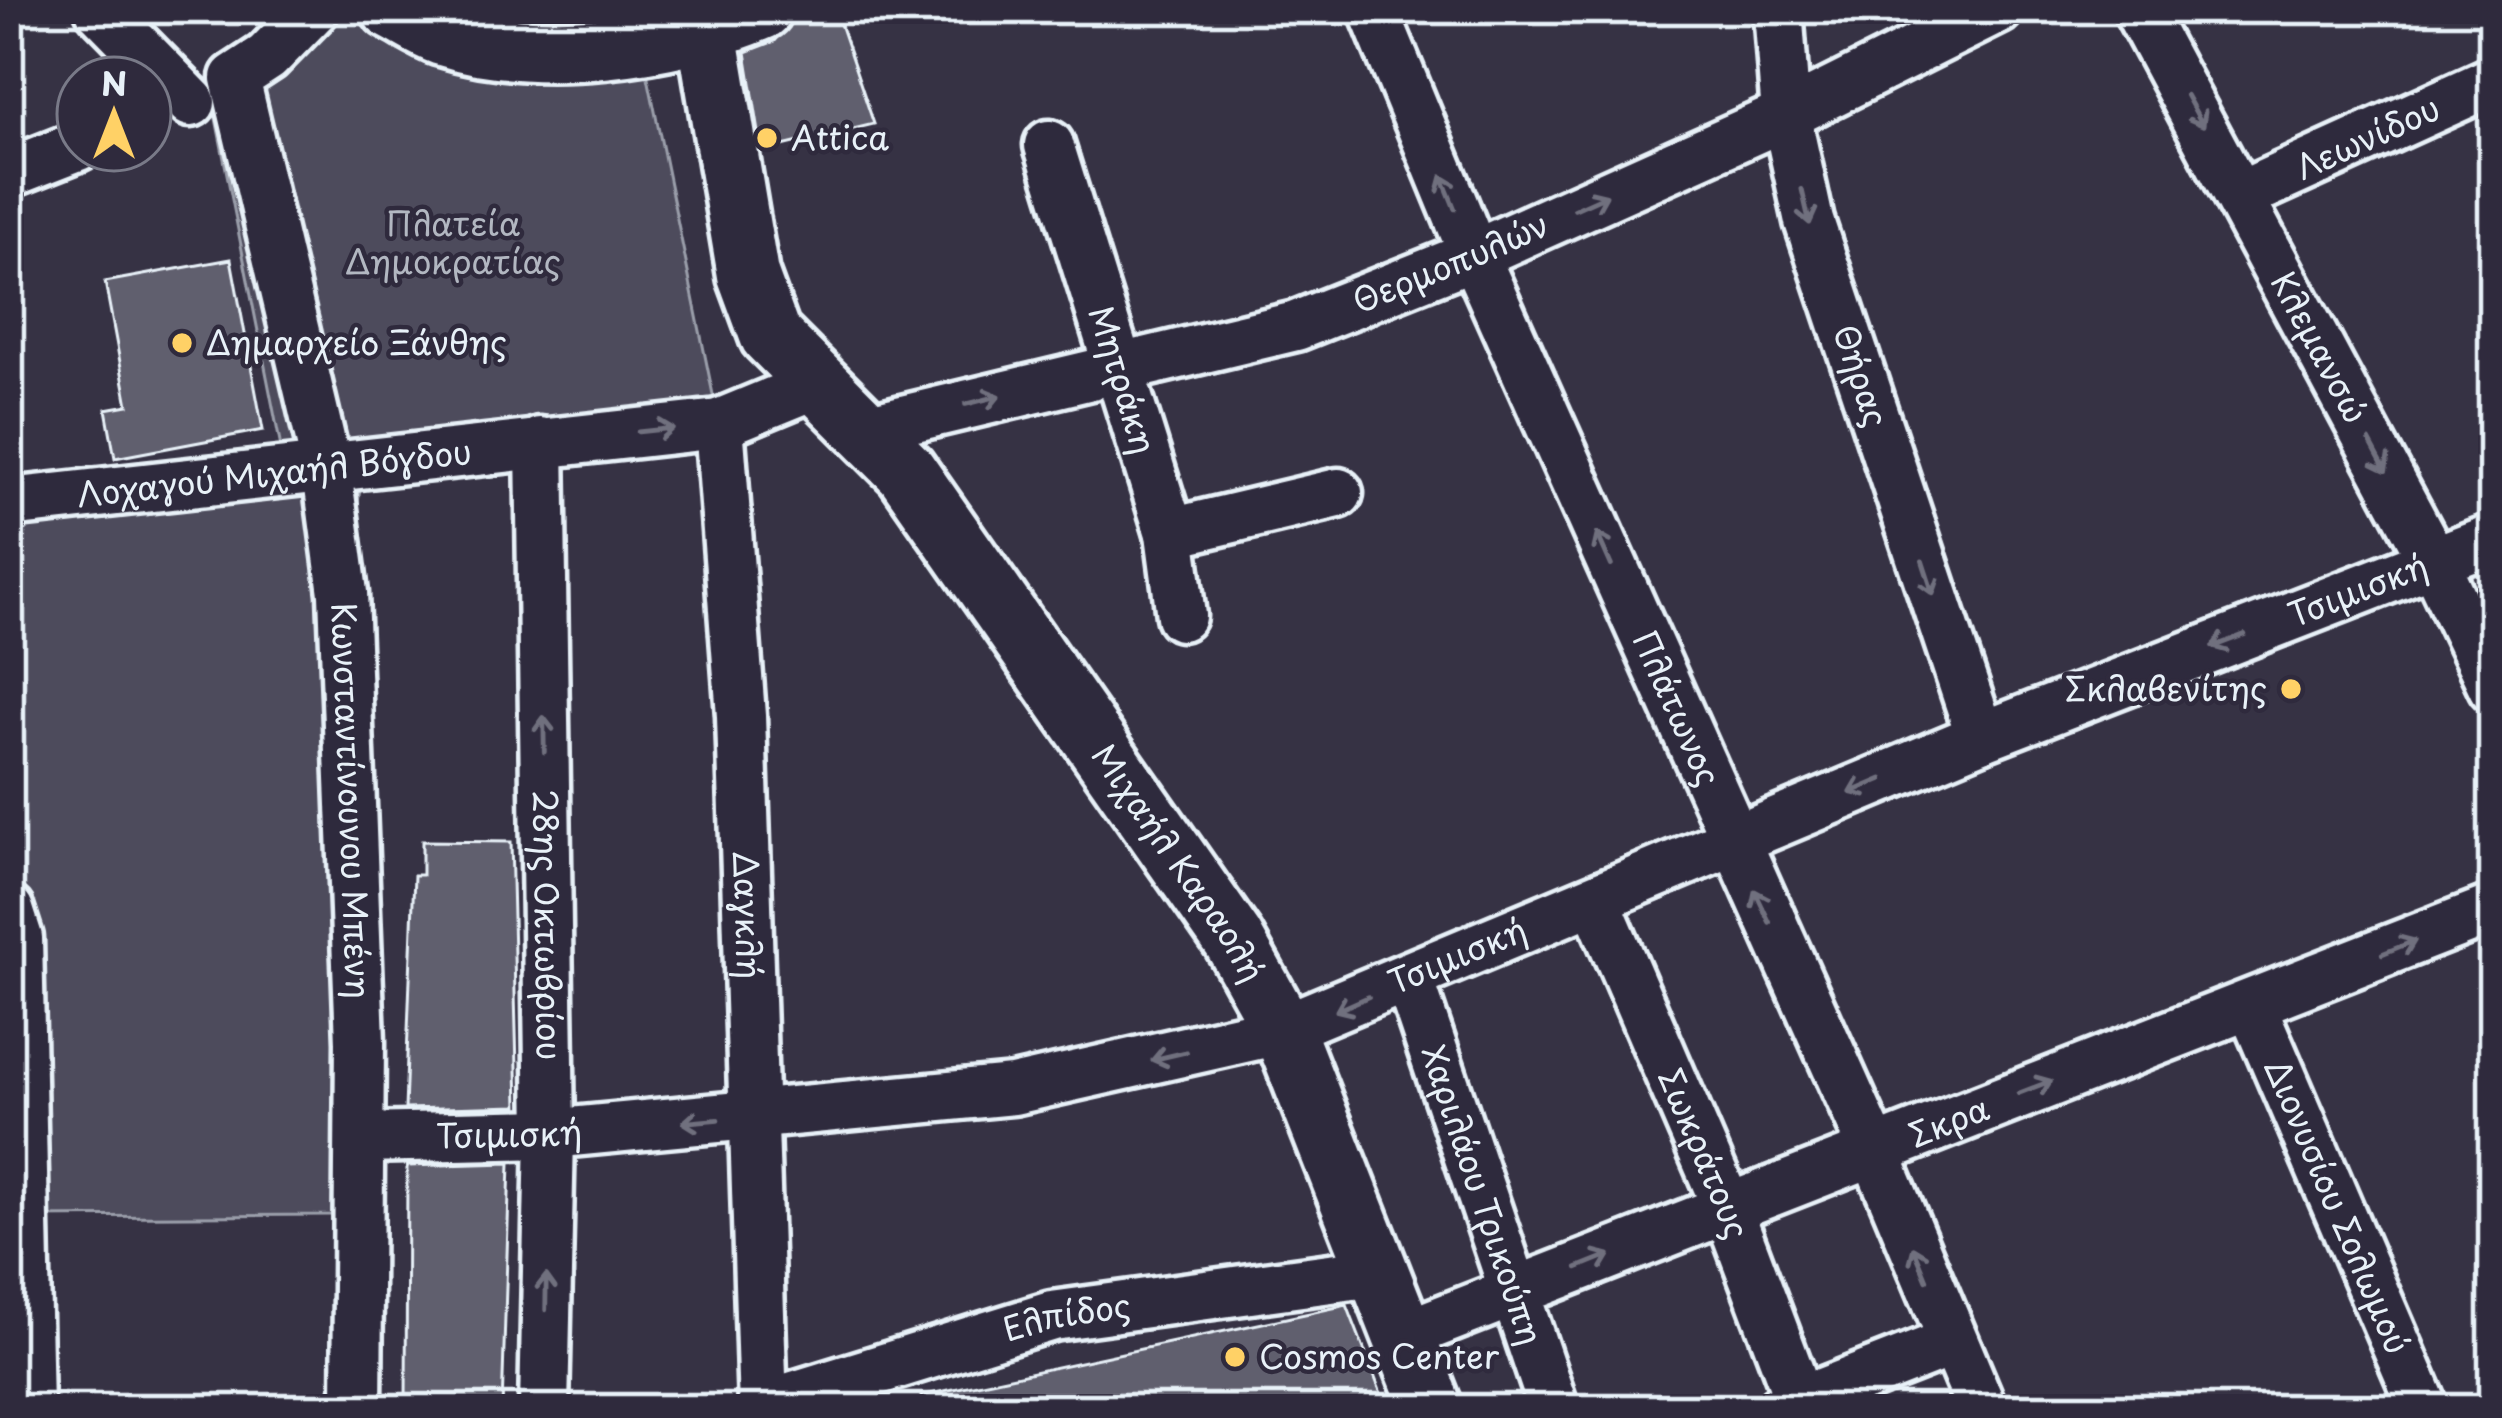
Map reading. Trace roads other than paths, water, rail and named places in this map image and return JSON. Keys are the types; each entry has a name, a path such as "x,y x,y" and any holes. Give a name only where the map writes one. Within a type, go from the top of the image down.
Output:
{"main road":[{"path":"392,9 441,34 512,47 641,43 706,31 762,9"},
{"name":"Μιχαήλ Καραολή","path":"706,31 760,316 770,335 816,384 869,428 939,514 1187,872 1283,1030 1407,1334 1432,1409"}],"street":[{"path":"100,9 132,54"},
{"path":"174,109 267,57 314,9"},
{"name":"Πλάτωνος","path":"1373,9 1474,255 1873,1148 1982,1409"},
{"name":"Θήρας","path":"1778,9 1786,115 1809,221 1981,737"},
{"name":"Θερμοπυλών","path":"869,428 1296,326 1474,255 1786,115 1998,9"},
{"name":"Κλεμανσώ","path":"2138,9 2242,195 2434,562 2493,687"},
{"name":"Κωνσταντίνουνου Μπένη","path":"236,78 326,464 343,593 362,1138 357,1409"},
{"name":"Λεωνίδου","path":"2242,195 2493,81"},
{"name":"Μητράκη","path":"1049,145 1170,533 1181,616"},
{"path":"9,173 54,155"},
{"name":"Λοχαγού Μιχαήλ Βόγδου","path":"9,503 326,464 719,424 816,384"},
{"name":"Δαγκλή","path":"719,424 741,716 758,1116 763,1408"},
{"name":"28ης Οκτωβρίου","path":"540,442 550,1133 544,1409"},
{"path":"1170,533 1337,493"},
{"name":"Τσιμισκή","path":"362,1138 550,1133 1013,1090 1283,1030 1981,737 2493,538"},
{"name":"Σωκράτους","path":"1595,900 1727,1207 1795,1406"},
{"name":"Σκρα","path":"1407,1334 2493,909"},
{"path":"9,910 19,938 28,1409"},
{"name":"Χαριλάου Τρικούπη","path":"1409,979 1555,1409"},
{"name":"Διονυσίου Σολωμού","path":"2251,1005 2424,1409"},
{"name":"Ελπίδος","path":"763,1408 1052,1316 1382,1271"},
{"path":"1795,1406 1952,1342"}],"place":[{"name":"Attica","path":"767,138"},
{"name":"Δημαρχείο Ξάνθης","path":"182,343"},
{"name":"Σκλαβενίτης","path":"2291,689"},
{"name":"Cosmos Center","path":"1235,1357"}],"park label":[{"name":"Πλατεία Δημοκρατίας","path":"453,243"}]}
